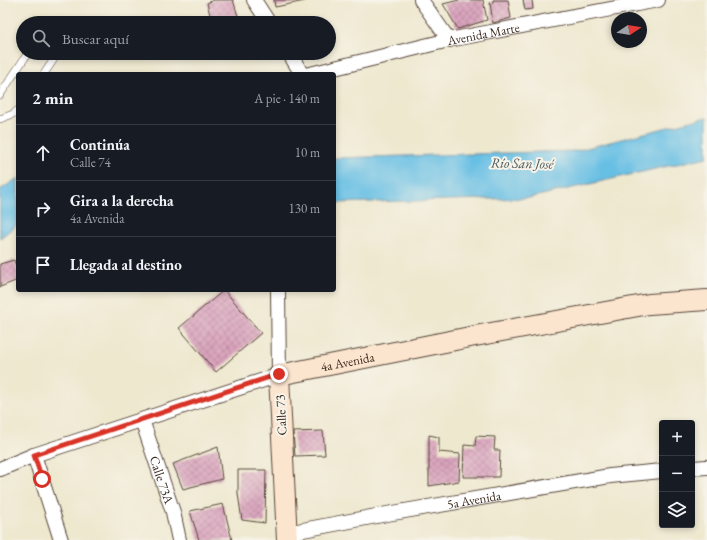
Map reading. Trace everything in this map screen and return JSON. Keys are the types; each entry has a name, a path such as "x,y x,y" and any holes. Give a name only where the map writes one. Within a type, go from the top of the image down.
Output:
{"street":[{"path":"254,0 264,16"},
{"path":"421,0 449,40"},
{"name":"Avenida Marte","path":"318,72 449,40 658,0"},
{"path":"293,60 301,72"},
{"name":"Calle 73","path":"278,292 279,374 287,537"},
{"name":"4a Avenida","path":"0,469 34,455 279,374 649,304 707,300"},
{"name":"Calle 73A","path":"142,420 173,512 179,540"},
{"path":"34,455 62,540"},
{"path":"695,468 707,467"},
{"name":"5a Avenida","path":"287,537 387,514 610,476 659,471"}],"lane":[{"path":"0,95 23,60"},
{"path":"45,72 53,60"},
{"path":"0,119 16,112"}],"water":[{"name":"Río San José","path":"707,117 707,157 529,198 336,203 336,158 575,151"},
{"path":"16,179 16,226 0,238 0,190"}],"building":[{"path":"214,0 233,0 238,16 210,16 207,3"},
{"path":"274,0 305,0 305,1 275,7"},
{"path":"459,0 483,0 487,20 458,29 443,4"},
{"path":"493,0 508,0 511,18 493,23 490,3 493,2"},
{"path":"523,0 532,0 533,9 525,10"},
{"path":"14,260 16,266 16,281 0,287 0,264"},
{"path":"222,292 226,292 261,333 216,372 179,328"},
{"path":"323,431 325,455 295,456 293,432"},
{"path":"429,435 439,437 439,452 460,454 459,481 429,486"},
{"path":"476,436 495,437 494,450 500,450 499,477 463,477 464,445 475,446"},
{"path":"218,447 222,479 183,489 173,464"},
{"path":"238,470 266,470 265,523 242,520 238,494"},
{"path":"223,504 232,540 199,540 190,511"}],"route":[{"path":"42,479 34,455 279,374"}]}
